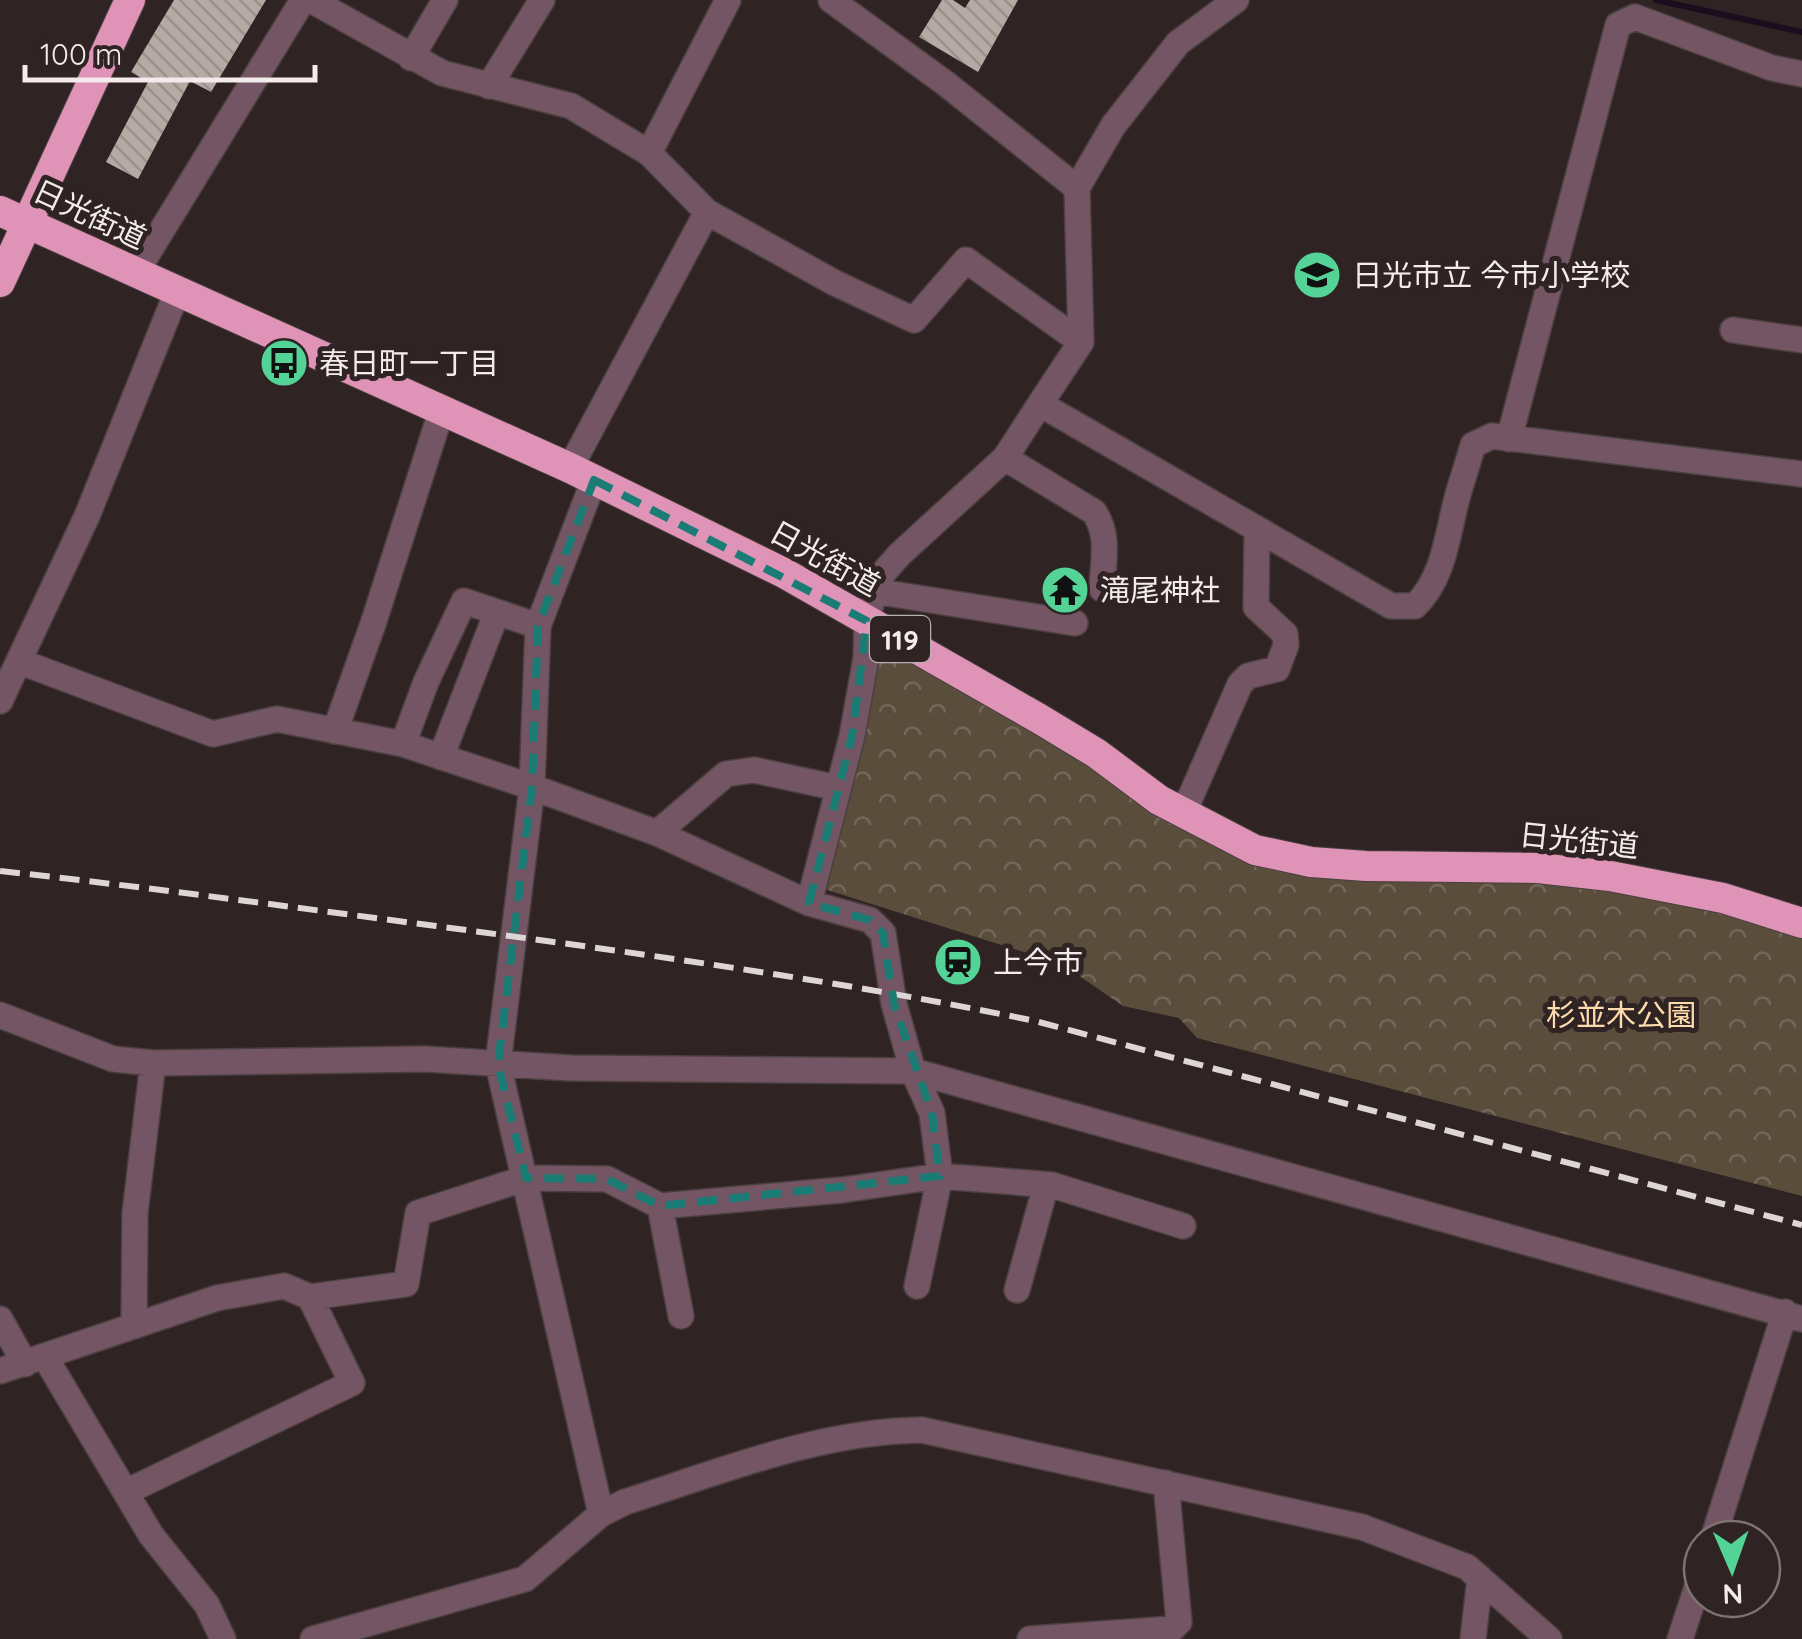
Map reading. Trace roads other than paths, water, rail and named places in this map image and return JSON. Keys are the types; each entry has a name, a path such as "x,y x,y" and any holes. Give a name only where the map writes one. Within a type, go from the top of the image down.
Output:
{"highway":[{"path":"0,282 13,217 130,0"},
{"name":"日光街道","path":"13,217 442,409 784,573 1082,744 1158,800 1255,850 1311,862 1538,868 1610,876 1723,898 1802,922"}],"street":[{"path":"135,274 303,0"},
{"path":"311,0 442,74 571,106 649,153 707,212 834,282 914,320 966,260 1081,342"},
{"path":"410,58 445,0"},
{"path":"489,86 542,0"},
{"path":"649,153 728,0"},
{"path":"832,0 1077,188"},
{"path":"810,903 866,658 867,621 874,591 900,554 1005,458 1081,342 1077,188 1113,126 1178,42 1236,0"},
{"path":"1509,439 1618,25 1636,17 1772,68 1802,74"},
{"path":"601,1514 498,1064 532,787 538,626 582,474 707,212"},
{"path":"0,701 87,516 177,292"},
{"path":"1733,330 1802,340"},
{"path":"1040,404 1391,606 1414,606 1428,593 1452,530 1473,445 1492,436 1802,474"},
{"path":"335,731 442,409"},
{"path":"1005,458 1094,512 1103,525 1102,589"},
{"path":"1183,814 1240,684 1248,676 1277,669 1286,645 1285,634 1256,607 1257,529"},
{"path":"874,591 1076,623"},
{"path":"402,744 464,601 538,626"},
{"path":"441,757 497,612"},
{"path":"21,662 213,734 278,719 402,744 656,833 810,903 870,920 882,934 894,1004 913,1070 932,1113 940,1176 917,1286"},
{"path":"656,833 726,774 754,770 838,788"},
{"path":"0,1016 114,1059 153,1063 425,1059 571,1068 913,1070 1793,1316 1720,1519"},
{"path":"134,1326 135,1213 153,1063"},
{"path":"23,1364 218,1298 284,1286 310,1297 406,1284 418,1213 526,1178 607,1179 660,1206 842,1190 940,1176 1046,1185 1183,1226"},
{"path":"1016,1290 1046,1185"},
{"path":"660,1206 682,1316"},
{"path":"126,1492 352,1383 310,1297"},
{"path":"0,1319 23,1364 126,1492 151,1535 207,1606 222,1639"},
{"path":"313,1639 525,1579 601,1514 625,1502 781,1452 876,1430 922,1430 1362,1526 1467,1566 1548,1639"},
{"path":"1030,1639 1172,1629 1180,1622 1166,1483"},
{"path":"1473,1639 1480,1578"}],"waterway":[{"path":"1656,0 1802,32"}],"railway":[{"path":"0,871 586,946 961,1006 1035,1021 1802,1225"}],"place":[{"name":"日光市立 今市小学校","path":"1317,275"},
{"name":"春日町一丁目","path":"284,363"},
{"name":"滝尾神社","path":"1065,590"},
{"name":"上今市","path":"958,962"}],"park label":[{"name":"杉並木公園","path":"1621,1015"}]}
